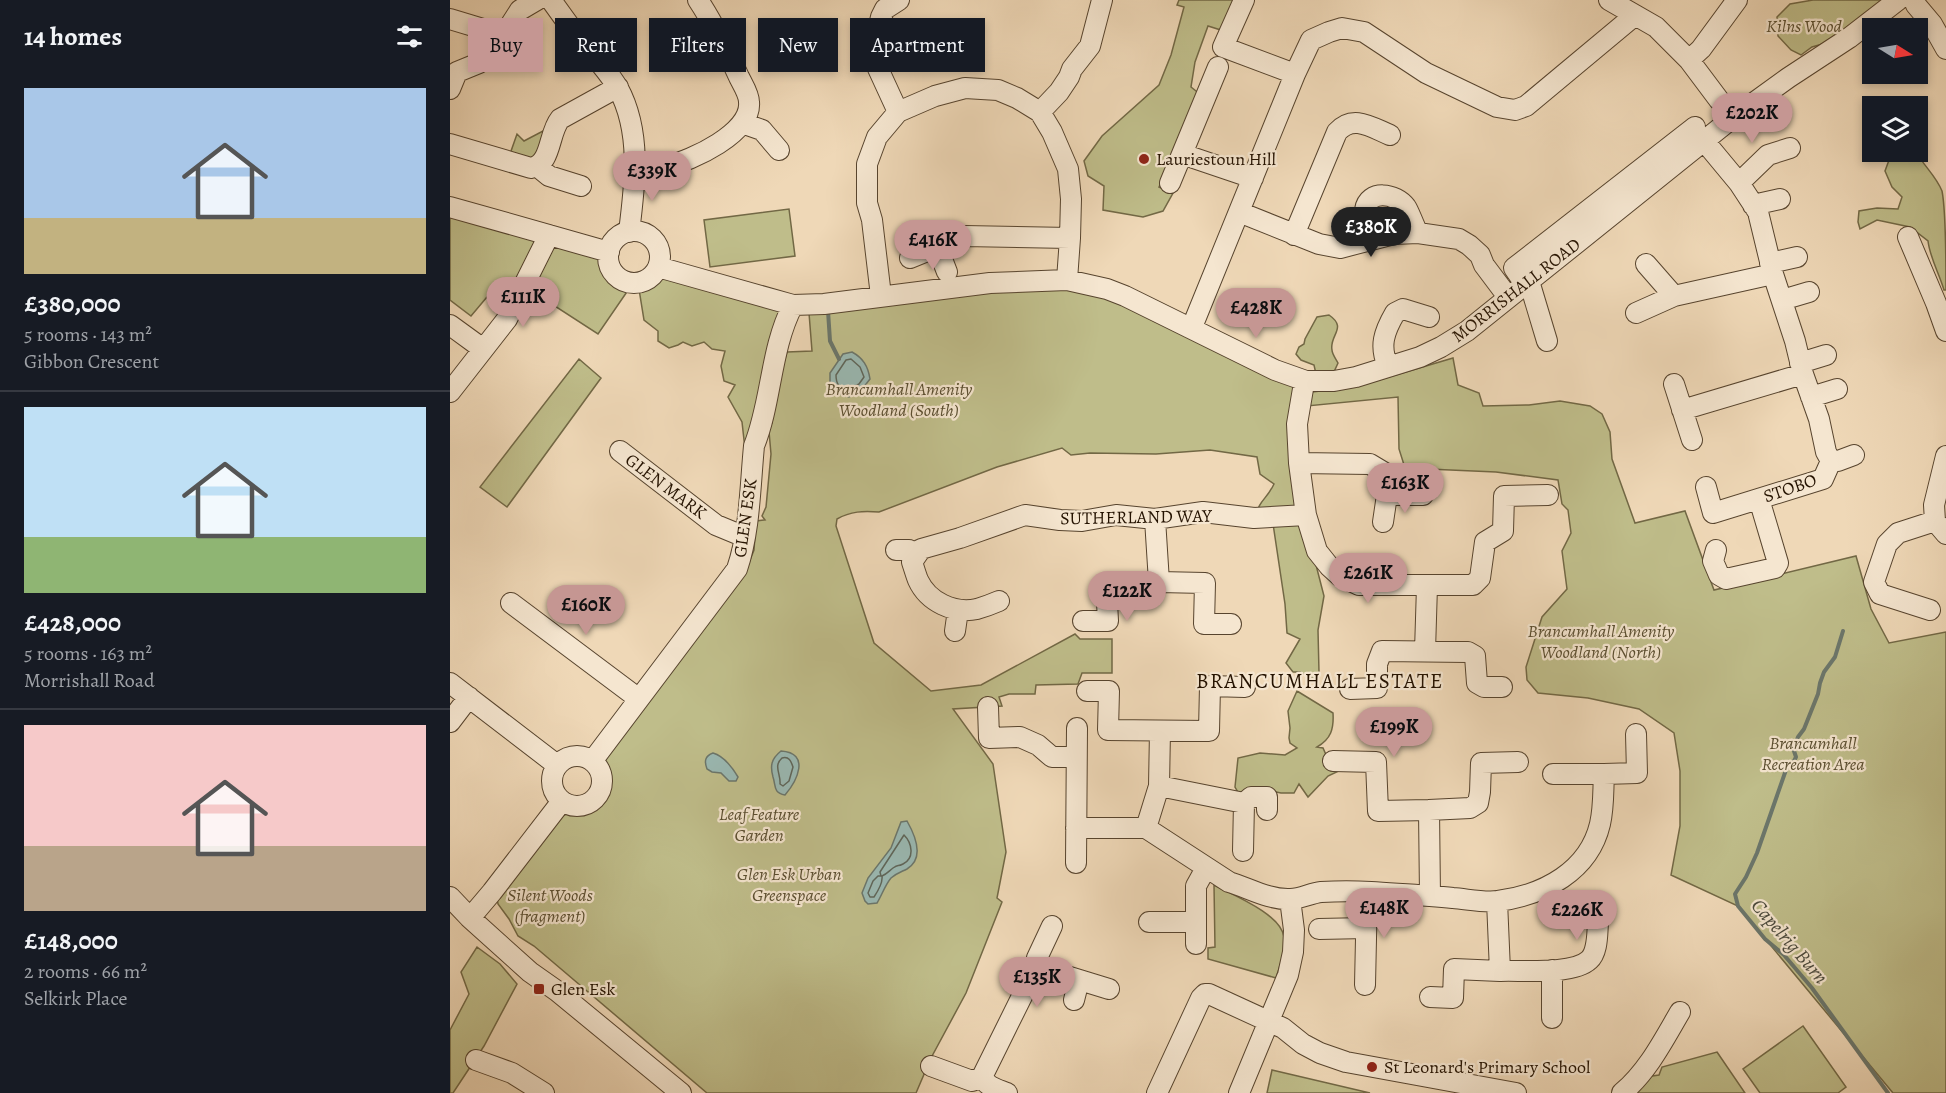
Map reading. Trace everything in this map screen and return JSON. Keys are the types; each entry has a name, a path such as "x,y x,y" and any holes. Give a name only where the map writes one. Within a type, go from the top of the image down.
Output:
{"street":[{"path":"515,18 520,10 537,0"},
{"path":"551,0 618,87 627,108 633,131 634,168 634,193 629,232"},
{"path":"634,168 666,166 685,160 722,142 742,123 748,113 749,102 732,62 698,0"},
{"path":"898,112 875,62 873,50 885,9 899,0"},
{"path":"1040,112 1059,92 1070,77 1072,69 1090,46 1102,0"},
{"path":"1244,0 1223,47 1295,74"},
{"path":"1609,0 1656,27 1689,60 1719,100"},
{"path":"1689,60 1701,49 1737,0"},
{"name":"MORRISHALL ROAD","path":"658,267 793,305 824,304 990,283 1067,280 1107,289 1192,327 1275,370 1306,381 1334,381 1420,357 1467,331 1700,134 1730,120 1849,38 1898,0"},
{"path":"1914,0 1932,24 1946,49"},
{"path":"1192,327 1311,40 1342,28 1364,32 1426,73 1497,107 1515,110 1526,106 1634,16"},
{"path":"450,19 468,24"},
{"path":"1170,183 1218,67"},
{"path":"450,89 457,72 468,68"},
{"path":"450,144 531,168 538,167 544,161 554,126 560,119 618,87"},
{"path":"881,296 872,220 867,203 867,164 877,137 898,112 935,96 965,87 998,90 1017,98 1040,112 1052,132 1068,169 1071,199 1067,280"},
{"path":"1294,235 1337,132 1343,125 1353,122 1390,135"},
{"path":"742,123 762,130 779,150"},
{"name":"STOBO","path":"1700,134 1739,183 1758,212 1801,368 1819,418 1826,452 1831,461 1823,479 1713,513 1706,487"},
{"path":"1739,183 1768,155 1790,148"},
{"path":"1182,154 1253,178"},
{"path":"538,167 549,176 581,186"},
{"path":"1372,238 1365,219 1365,209 1369,201 1376,196 1391,197 1402,203 1407,208 1418,233"},
{"path":"1753,205 1780,199"},
{"path":"450,207 609,252"},
{"path":"1239,212 1319,244 1340,248 1394,234 1418,233 1459,239 1479,255 1508,297"},
{"path":"629,232 644,234 651,238 659,251 658,267 645,281 627,282 614,274 608,261 609,252 616,239 629,232"},
{"path":"453,383 507,319 549,235"},
{"path":"910,258 964,236 1070,238"},
{"path":"1908,237 1946,331"},
{"path":"937,246 946,272"},
{"path":"1636,313 1674,296 1772,269 1797,257"},
{"path":"1646,264 1674,296"},
{"path":"1527,282 1546,341"},
{"path":"1782,300 1809,292"},
{"name":"GLEN ESK","path":"593,760 737,570 743,553 754,446 785,320 793,305"},
{"path":"1388,366 1383,355 1382,343 1395,313 1402,309 1429,317"},
{"path":"450,325 483,349"},
{"path":"1682,410 1801,368 1826,355"},
{"path":"1306,381 1297,424 1299,464 1306,515 1317,551 1340,576 1359,585 1473,585 1480,578 1485,542 1503,531 1504,496 1548,495"},
{"path":"1674,384 1692,440"},
{"path":"1811,397 1837,388"},
{"name":"GLEN MARK","path":"620,451 716,525 745,537"},
{"path":"1831,461 1838,461 1854,454"},
{"path":"1930,610 1880,594 1874,582 1887,544 1898,533 1941,528 1934,505 1946,456"},
{"path":"1299,464 1370,464 1385,473 1387,495 1383,522"},
{"path":"1387,495 1423,495"},
{"path":"1716,550 1713,561 1719,575 1726,579 1776,568 1778,563 1759,499"},
{"name":"SUTHERLAND WAY","path":"916,554 921,549 1025,515 1082,521 1116,514 1155,519 1203,512 1254,518 1306,515"},
{"path":"1155,519 1160,582"},
{"path":"896,550 909,550 916,554 912,562 919,582 929,596 948,608 977,609 999,601"},
{"path":"1083,621 1108,621 1106,583 1160,582 1205,584 1204,624 1231,624"},
{"path":"1425,651 1427,586"},
{"path":"511,603 639,699"},
{"path":"954,631 958,610"},
{"path":"1350,689 1377,688 1377,664 1382,651 1472,653 1475,656 1477,684 1484,687 1502,687"},
{"path":"450,683 557,765"},
{"path":"1087,691 1109,691 1108,730 1209,731 1210,686 1245,687"},
{"path":"450,722 469,698"},
{"path":"988,707 989,738 1020,737 1038,745 1052,757 1076,757"},
{"path":"1076,863 1077,728"},
{"path":"1146,828 1159,786 1160,731"},
{"path":"1553,774 1637,773 1636,734"},
{"path":"575,755 593,760 602,773 602,789 598,796 585,805 577,806 561,801 553,788 553,774 557,765 562,760 575,755"},
{"path":"1333,761 1376,762 1378,811 1470,808 1478,803 1481,763 1518,762"},
{"path":"1076,828 1146,828 1206,868 1260,895 1290,899 1320,892 1367,892 1497,901 1531,894 1564,878 1580,863 1592,846 1600,824 1604,774"},
{"path":"1159,786 1244,803"},
{"path":"1243,851 1244,803 1251,797 1267,797 1267,810"},
{"path":"470,918 561,801"},
{"path":"1429,810 1430,896"},
{"path":"1196,944 1196,886 1206,868"},
{"path":"1365,984 1367,892"},
{"path":"450,897 530,972 557,991 681,1093"},
{"path":"1239,1093 1288,975 1293,952 1294,930 1290,899"},
{"path":"1497,901 1500,971"},
{"path":"1149,922 1196,922"},
{"path":"1430,997 1453,998 1454,969 1552,970 1580,966 1590,959 1595,950 1598,923"},
{"path":"1038,969 1037,958 1052,926"},
{"path":"1319,929 1365,928"},
{"path":"1038,969 1109,989"},
{"path":"931,1066 972,1081 982,1077 1033,974 1038,969"},
{"path":"1552,970 1552,1018"},
{"path":"1074,1000 1079,980"},
{"path":"1157,1093 1201,998 1205,994 1283,1028 1303,1044 1346,1062 1458,1088 1516,1093"},
{"path":"1622,1093 1636,1081 1652,1059 1680,1012"},
{"path":"476,1060 512,1073 544,1093"},
{"path":"982,1077 985,1083 1007,1093"}],"green space":[{"path":"1179,0 1238,0 1224,31 1208,26 1195,62 1191,87 1201,95 1159,187 1173,193 1163,211 1143,217 1103,210 1104,186 1088,176 1084,161 1102,136 1159,85 1171,55 1184,7 1177,5"},
{"name":"Kilns Wood","path":"1813,0 1891,0 1826,43 1812,47 1801,55 1791,50 1778,36 1777,17 1790,4"},
{"path":"543,131 545,134 537,157 524,162 510,154 517,134 524,141"},
{"path":"1888,162 1923,162 1937,181 1943,200 1946,290 1944,290 1928,241 1910,227 1877,220 1860,229 1859,211 1877,208 1898,209 1902,197 1892,187 1885,171"},
{"path":"450,201 608,261 611,270 617,276 633,283 598,334 524,286 520,291 487,297 471,316 450,300"},
{"path":"789,209 795,256 710,267 704,220"},
{"path":"654,273 793,305 745,449 742,422 728,397 735,385 724,381 721,366 725,351 712,349 704,342 692,346 683,342 669,348 658,341 658,331 644,320 638,283"},
{"name":"Glen Esk Urban Greenspace","path":"1030,286 1091,286 1306,381 1304,503 1256,516 1259,506 1274,484 1260,474 1257,457 1210,450 1156,454 1071,455 1062,448 997,467 879,512 857,512 837,519 836,526 874,643 931,691 981,685 1075,634 1080,639 1112,639 1112,673 1082,673 1078,684 1036,685 1035,694 1009,694 999,697 1002,706 953,709 993,764 1006,852 997,898 1002,902 966,993 931,1058 916,1093 707,1093 534,946 518,936 498,904 496,893 557,819 572,811 585,811 597,806 606,793 610,781 604,759 746,570 754,550 756,521 765,520 762,516 766,507 771,454 768,420 772,423 777,386 787,352 812,351 809,313"},
{"path":"1329,315 1338,328 1332,345 1338,363 1333,374 1316,374 1314,365 1301,360 1296,354 1299,347 1304,344 1317,317"},
{"name":"Brancumhall Recreation Area","path":"1453,358 1458,385 1479,393 1483,406 1529,405 1560,401 1590,406 1602,414 1610,432 1612,459 1635,523 1685,511 1714,590 1856,556 1871,609 1889,643 1946,632 1946,1093 1893,1093 1738,906 1671,875 1680,826 1680,771 1674,733 1639,709 1588,698 1538,693 1527,680 1526,667 1542,617 1567,589 1562,551 1571,533 1568,510 1562,504 1558,480 1496,472 1405,468 1399,449 1398,397 1307,406 1312,392 1355,387"},
{"path":"579,359 601,378 507,507 480,487"},
{"path":"1272,517 1300,524 1316,565 1324,596 1318,630 1319,672 1314,679 1300,672 1293,672 1286,663 1300,639 1287,633"},
{"path":"1297,691 1333,713 1331,733 1326,741 1317,747 1323,748 1327,757 1349,766 1328,776 1308,797 1299,784 1294,793 1267,790 1239,794 1235,787 1238,758 1260,753 1285,755 1297,748 1290,743 1288,711"},
{"path":"1214,885 1266,913 1281,929 1284,947 1276,978 1208,959 1208,948 1215,947"},
{"path":"477,947 500,964 517,984 484,1046 453,1093 450,1093 450,1030 469,994 461,972"},
{"path":"1803,1026 1846,1087 1838,1093 1760,1093 1743,1069"},
{"path":"1717,1052 1745,1093 1636,1093 1645,1077 1659,1075 1662,1067"},
{"path":"1272,1070 1370,1093 1267,1093"}],"water":[{"path":"852,352 864,363 870,379 863,388 849,397 839,394 830,386 830,373 843,354"},
{"path":"781,751 790,753 799,762 797,775 785,795 777,791 772,769 773,760"},
{"path":"713,753 724,759 730,766 738,777 736,781 729,781 721,773 707,769 706,759"},
{"path":"907,821 917,846 916,859 907,869 891,878 877,903 868,904 862,893 868,878 891,848 901,822"}],"waterway":[{"path":"828,311 830,341 839,359"},
{"name":"Capelrig Burn","path":"1843,631 1835,657 1824,672 1818,694 1804,729 1798,737 1794,751 1796,757 1787,767 1757,853 1735,894 1738,906 1765,939 1784,955 1812,988 1888,1093"}],"place":[{"name":"Lauriestoun Hill","path":"1144,159"},
{"name":"Glen Esk","path":"539,989"},
{"name":"St Leonard's Primary School","path":"1372,1067"}],"district":[{"name":"BRANCUMHALL ESTATE","path":"1320,681"}],"park label":[{"name":"Brancumhall Amenity Woodland (South)","path":"899,399"},
{"name":"Brancumhall Amenity Woodland (North)","path":"1601,641"},
{"name":"Leaf Feature Garden","path":"759,824"},
{"name":"Silent Woods (fragment)","path":"550,905"}]}
